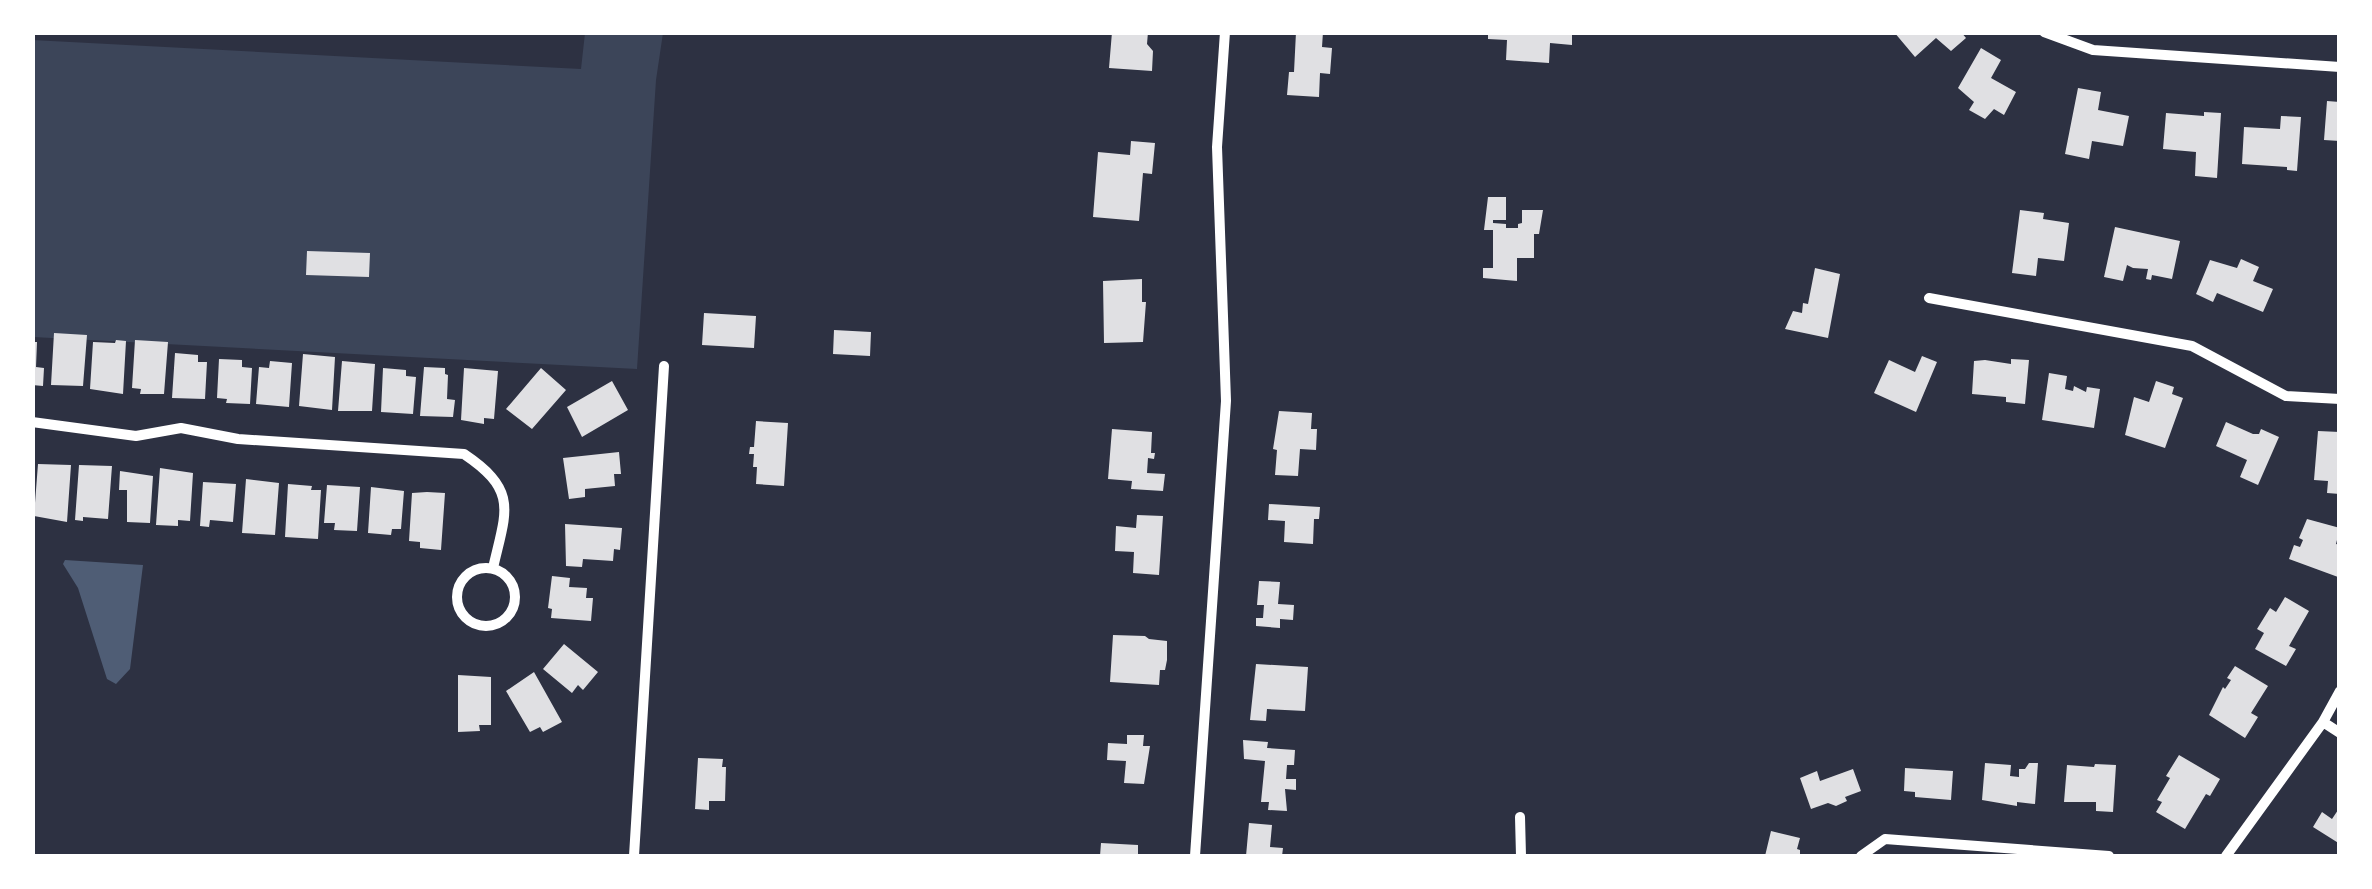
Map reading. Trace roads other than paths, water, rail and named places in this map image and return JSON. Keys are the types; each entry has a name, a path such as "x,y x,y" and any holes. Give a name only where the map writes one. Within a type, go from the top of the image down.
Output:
{"street":[{"path":"1194,856 1226,401 1218,147 1225,32"},
{"path":"2044,32 2093,50 2340,66"},
{"path":"1929,298 2192,346 2286,396 2340,399"},
{"path":"634,856 664,366"},
{"path":"32,422 136,436 181,428 238,439 464,454 491,472 506,501 493,568"},
{"path":"493,568 502,572 514,588 514,607 502,622 483,627 465,618 457,592 466,575 493,568"},
{"path":"2226,856 2340,692"},
{"path":"2322,722 2340,732"},
{"path":"1520,817 1522,856"},
{"path":"1861,856 1885,839 2109,856"}]}
